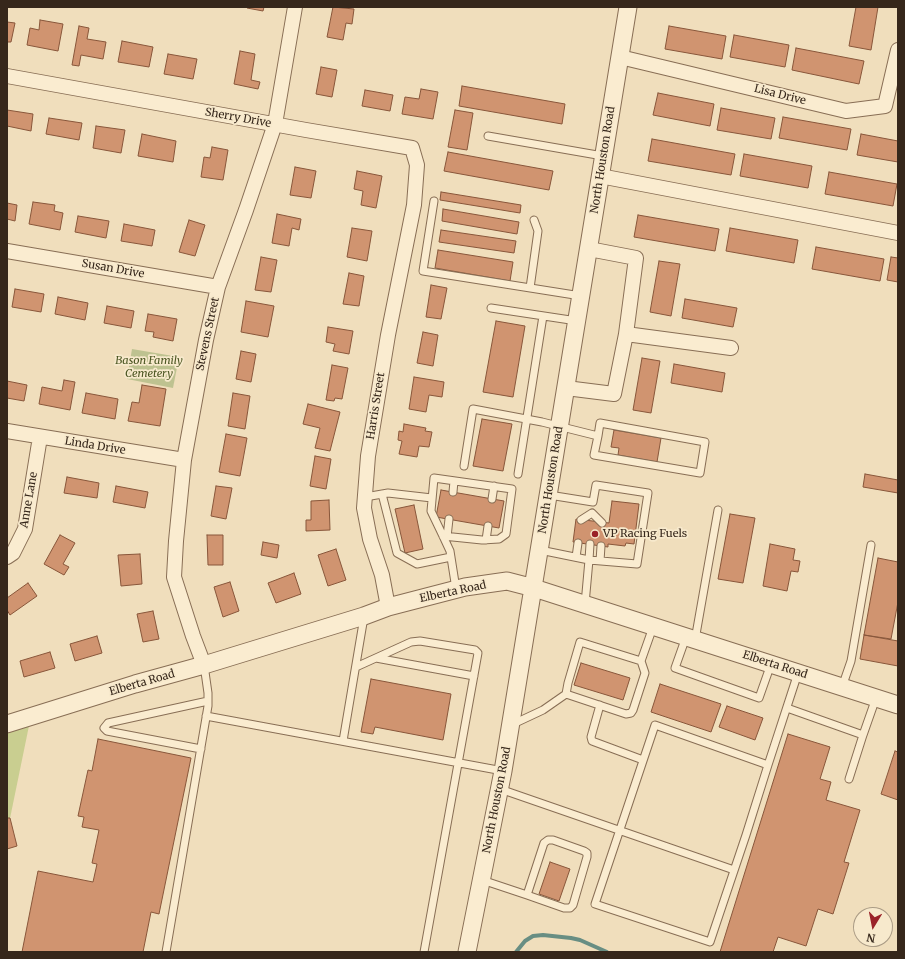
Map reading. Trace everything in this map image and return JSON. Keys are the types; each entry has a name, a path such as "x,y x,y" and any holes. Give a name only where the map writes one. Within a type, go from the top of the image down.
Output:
{"street":[{"name":"Stevens Street","path":"204,665 174,577 184,460 206,340 218,287 275,124 295,7"},
{"name":"North Houston Road","path":"467,952 511,726 628,7"},
{"name":"Lisa Drive","path":"620,57 846,111 885,106 898,50"},
{"name":"Sherry Drive","path":"7,76 412,148 417,165 414,205"},
{"path":"600,176 898,233"},
{"name":"Harris Street","path":"388,607 382,575 370,539 364,508 368,456 386,342 414,205"},
{"path":"566,388 614,394 626,334 636,258 589,249"},
{"name":"Susan Drive","path":"7,251 218,287"},
{"path":"626,334 731,348"},
{"name":"Linda Drive","path":"7,431 184,460"},
{"name":"Anne Lane","path":"7,557 13,553 25,530 40,437"},
{"name":"Elberta Road","path":"7,724 135,684 204,665 364,616 388,607 456,590 507,581 585,604 898,705"}],"lane":[{"path":"488,136 604,156"},
{"path":"434,201 423,270 581,296"},
{"path":"530,288 538,231 534,220"},
{"path":"491,308 577,321"},
{"path":"518,474 543,316"},
{"path":"464,466 473,409 527,418 598,436"},
{"path":"600,423 705,442 700,473 594,455 598,436 600,423"},
{"path":"445,536 486,540 499,539 506,534 512,489 434,478 431,511 445,536 450,551 456,590"},
{"path":"453,492 454,481"},
{"path":"540,550 589,560 637,564 648,493 596,485 591,521"},
{"path":"492,499 494,486"},
{"path":"365,497 388,493 432,498"},
{"path":"382,494 397,553 417,564 451,557"},
{"path":"549,495 593,502"},
{"path":"718,510 691,638 675,668 759,698 771,664"},
{"path":"581,520 592,513"},
{"path":"592,513 602,523"},
{"path":"445,536 450,519"},
{"path":"486,540 488,526"},
{"path":"576,557 578,543"},
{"path":"585,604 590,544"},
{"path":"842,687 851,662 871,545"},
{"path":"600,561 601,546"},
{"path":"343,741 364,616"},
{"path":"566,694 626,714 631,713 645,673 641,661 653,626"},
{"path":"356,667 411,642 420,641 474,650 478,653 424,952"},
{"path":"511,726 543,710 566,694 580,642 641,661"},
{"path":"376,658 474,676"},
{"path":"166,952 208,701 207,680 204,665"},
{"path":"768,766 655,725 595,904 710,942 734,870 787,708 798,673"},
{"path":"849,779 876,698"},
{"path":"201,749 107,731 104,728 108,723 208,701"},
{"path":"600,706 591,737 592,741 644,760"},
{"path":"787,708 863,735"},
{"path":"206,716 503,771"},
{"path":"499,789 734,870"},
{"path":"482,880 564,908 570,908 573,904 587,853 553,840 548,840 544,843 527,895"}],"green space":[{"name":"Bason Family Cemetery","path":"132,349 179,357 173,388 127,379"},
{"path":"31,716 7,833 7,724"}],"building":[{"path":"247,7 264,7 263,11"},
{"path":"333,7 354,9 352,24 346,23 343,40 327,37"},
{"path":"856,7 878,7 871,50 849,46"},
{"path":"40,20 63,24 58,51 27,45 30,28 39,30"},
{"path":"7,22 15,23 11,42 7,42"},
{"path":"79,26 89,28 87,39 106,42 103,59 81,55 79,66 72,65"},
{"path":"669,26 726,36 722,59 665,49"},
{"path":"734,35 789,45 785,67 730,57"},
{"path":"122,41 153,47 149,67 118,62"},
{"path":"796,48 864,61 859,84 792,70"},
{"path":"240,51 255,54 251,80 260,82 258,89 234,84"},
{"path":"168,54 197,59 193,79 164,74"},
{"path":"321,67 337,70 332,97 316,94"},
{"path":"462,86 565,104 562,124 459,106"},
{"path":"421,89 438,92 433,119 402,114 405,97 419,99"},
{"path":"365,90 393,95 390,111 362,106"},
{"path":"658,93 714,104 710,126 653,115"},
{"path":"721,108 775,118 771,139 717,130"},
{"path":"7,110 33,114 31,131 7,126"},
{"path":"455,110 473,113 467,150 448,147"},
{"path":"783,117 851,129 847,150 779,138"},
{"path":"49,118 82,123 79,140 46,134"},
{"path":"96,126 125,130 121,153 93,148"},
{"path":"142,134 176,141 173,162 138,156"},
{"path":"861,134 898,141 898,162 857,155"},
{"path":"652,139 735,154 731,175 648,161"},
{"path":"212,147 228,150 223,180 201,177 204,157 210,158"},
{"path":"448,152 553,171 549,190 444,171"},
{"path":"744,154 812,166 808,188 740,176"},
{"path":"295,167 316,171 311,198 290,195"},
{"path":"357,171 382,176 376,208 361,205 363,191 354,189"},
{"path":"829,172 897,184 893,206 825,194"},
{"path":"441,192 521,205 520,213 440,200"},
{"path":"33,202 55,205 54,211 63,213 60,230 29,224"},
{"path":"7,203 17,205 15,221 7,219"},
{"path":"443,209 519,222 517,234 442,221"},
{"path":"277,214 301,219 299,230 292,228 289,246 272,243"},
{"path":"638,215 719,229 715,251 634,237"},
{"path":"78,216 109,221 106,238 75,232"},
{"path":"189,220 205,225 195,256 179,252"},
{"path":"124,224 155,230 152,246 121,241"},
{"path":"352,228 372,231 367,261 347,257"},
{"path":"730,228 798,240 794,263 726,251"},
{"path":"441,230 516,241 514,253 439,242"},
{"path":"816,247 884,259 880,281 812,269"},
{"path":"438,250 513,262 510,281 435,268"},
{"path":"261,257 277,260 271,292 255,290"},
{"path":"891,257 898,258 898,282 887,280"},
{"path":"659,261 680,264 671,316 650,312"},
{"path":"349,273 364,276 359,306 343,304"},
{"path":"431,285 447,288 441,319 426,317"},
{"path":"15,289 44,294 41,312 12,307"},
{"path":"58,297 88,303 85,320 55,314"},
{"path":"685,299 737,308 733,327 682,318"},
{"path":"246,301 274,306 268,337 241,332"},
{"path":"107,306 134,311 131,328 104,323"},
{"path":"148,314 177,319 173,341 153,337 154,332 145,331"},
{"path":"496,321 525,326 513,397 483,392"},
{"path":"328,327 353,331 349,354 333,351 335,344 326,342"},
{"path":"423,332 438,335 433,366 417,363"},
{"path":"241,351 256,354 251,382 236,379"},
{"path":"642,358 660,361 651,413 633,410"},
{"path":"674,364 725,373 722,392 671,383"},
{"path":"332,365 348,368 342,399 335,398 334,401 326,400"},
{"path":"414,377 444,382 442,397 429,395 426,412 409,409"},
{"path":"64,380 75,382 70,410 39,404 42,387 62,391"},
{"path":"7,381 27,385 24,401 7,398"},
{"path":"142,385 166,389 160,426 128,421 132,402 139,403"},
{"path":"86,393 118,399 115,419 82,413"},
{"path":"233,393 250,396 245,429 228,426"},
{"path":"308,404 340,412 330,451 315,448 320,428 303,424"},
{"path":"482,419 512,424 503,471 473,466"},
{"path":"404,424 426,428 425,431 432,432 429,447 419,446 417,457 399,454 402,441 398,440 399,431 403,432"},
{"path":"614,430 661,438 657,462 618,455 619,448 611,447"},
{"path":"226,434 247,438 240,476 219,472"},
{"path":"315,456 331,459 326,489 310,486"},
{"path":"865,474 898,480 898,493 863,487"},
{"path":"67,477 99,483 97,498 64,493"},
{"path":"116,486 148,492 145,508 113,502"},
{"path":"216,486 232,488 226,519 211,516"},
{"path":"441,490 504,501 499,528 436,517"},
{"path":"329,500 330,530 306,531 306,520 311,520 311,501"},
{"path":"612,501 639,504 634,544 626,543 625,546 608,544 608,547 573,542 576,519 609,523"},
{"path":"414,505 423,549 405,553 395,509"},
{"path":"730,514 755,518 743,583 718,579"},
{"path":"60,535 75,543 63,564 69,567 64,575 44,564"},
{"path":"207,535 223,535 223,565 208,565"},
{"path":"263,542 279,545 277,558 261,555"},
{"path":"770,544 795,549 793,560 800,561 798,572 791,571 787,591 763,586"},
{"path":"336,549 346,580 328,586 318,555"},
{"path":"140,554 142,584 121,586 118,555"},
{"path":"878,558 898,562 898,602 891,639 864,635"},
{"path":"294,573 301,594 276,603 268,583"},
{"path":"230,582 239,611 223,617 214,587"},
{"path":"28,583 37,596 10,615 7,610 7,598"},
{"path":"153,611 159,639 143,642 137,614"},
{"path":"864,635 898,641 898,666 860,659"},
{"path":"97,636 102,653 75,661 70,644"},
{"path":"50,652 55,668 24,677 20,661"},
{"path":"581,663 630,678 623,700 574,685"},
{"path":"371,679 451,694 443,740 375,727 373,734 361,732"},
{"path":"660,684 721,704 711,732 651,712"},
{"path":"727,706 763,718 755,740 719,727"},
{"path":"788,734 830,747 820,779 831,782 826,800 860,810 844,862 849,863 833,914 818,909 806,946 778,937 773,952 720,952"},
{"path":"98,739 191,758 159,914 151,912 143,952 22,952 38,871 93,882 97,864 92,863 99,830 82,827 84,817 78,816 88,770 92,771"},
{"path":"895,751 898,752 898,800 881,794"},
{"path":"7,818 10,818 17,846 7,849"},
{"path":"550,862 570,869 559,901 539,894"}],"waterway":[{"path":"516,952 525,941 533,936 543,935 580,940 607,952"}],"place":[{"name":"VP Racing Fuels","path":"595,534"}]}
